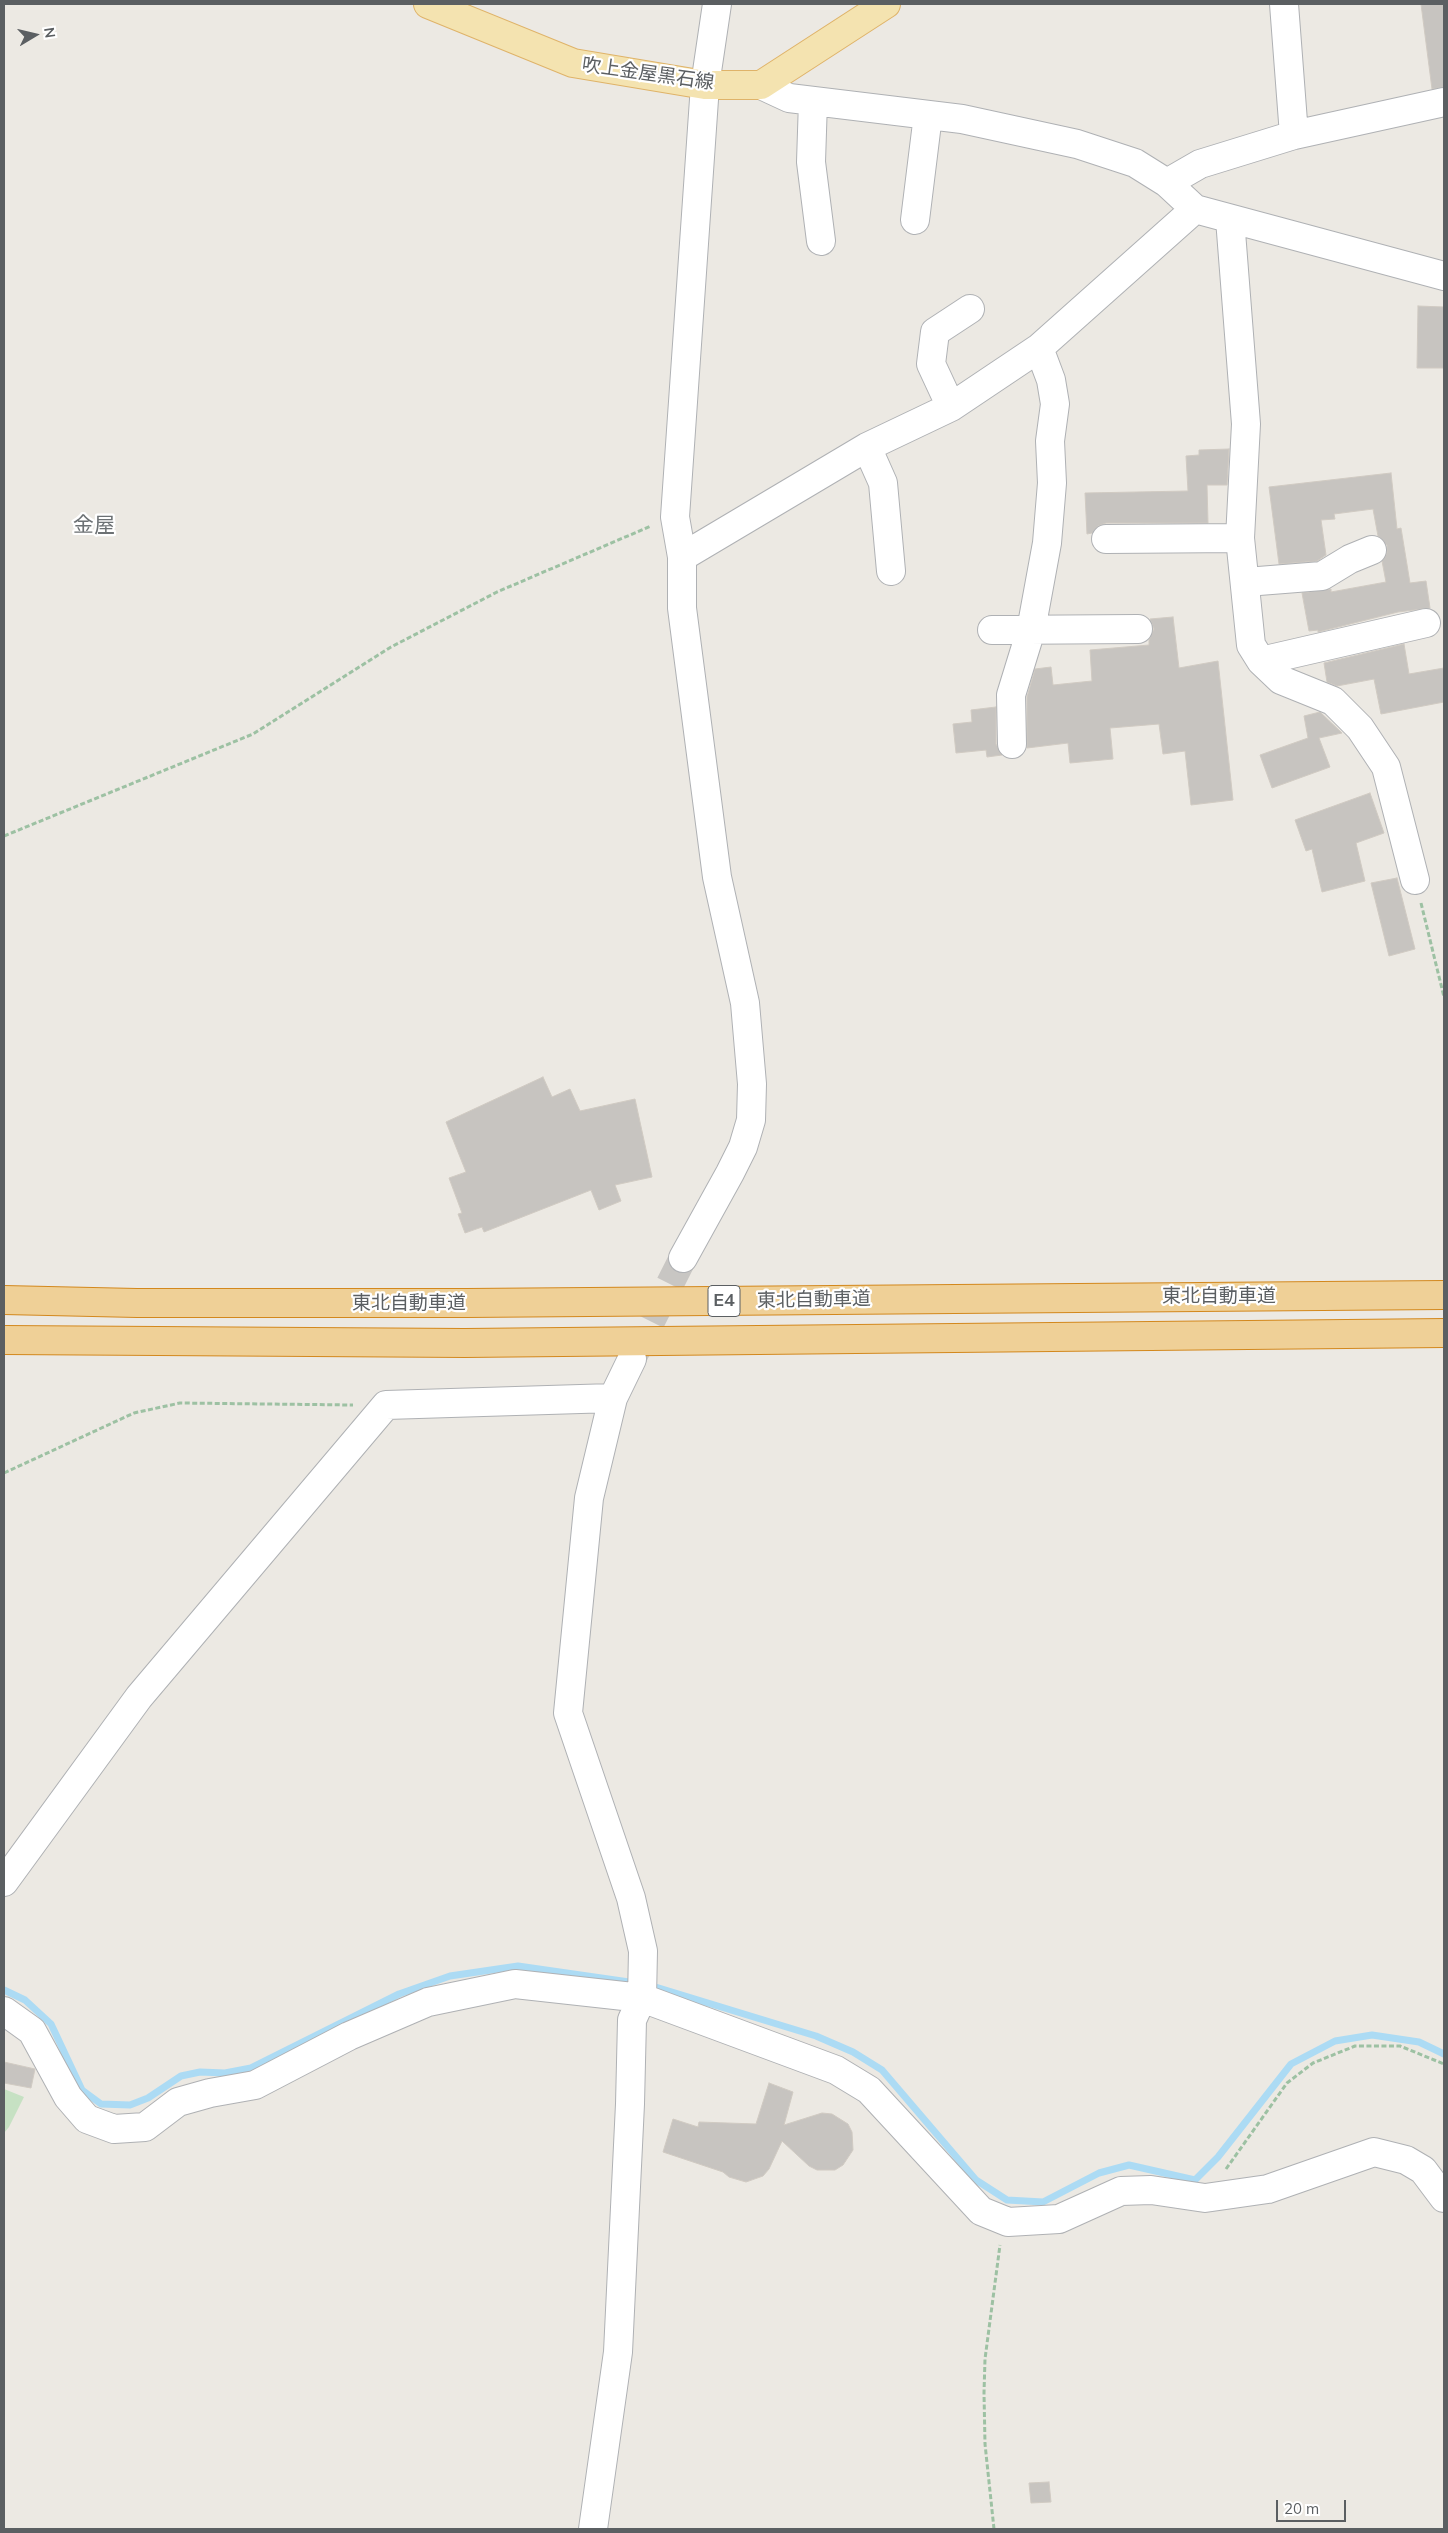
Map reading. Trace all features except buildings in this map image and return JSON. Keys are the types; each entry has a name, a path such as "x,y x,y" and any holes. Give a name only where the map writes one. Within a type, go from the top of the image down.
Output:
{"highway":[{"name":"東北自動車道","path":"4,1300 136,1303 467,1303 1444,1294"},
{"name":"東北自動車道","path":"4,1340 464,1343 1444,1333"}],"main road":[{"name":"吹上金屋黒石線","path":"428,4 573,63 705,85 761,85"},
{"path":"761,85 886,4"}],"street":[{"path":"683,1258 707,1219 743,1147 751,1120 752,1084 745,1003 717,877 682,608 682,557 675,517 705,85 717,4"},
{"path":"1284,4 1294,135"},
{"path":"761,85 788,98 962,119 1077,144 1135,163 1168,182 1195,209 1444,276"},
{"path":"813,101 811,162 821,241"},
{"path":"1168,182 1200,164 1294,135 1444,102"},
{"path":"914,220 928,114"},
{"path":"682,557 867,447 951,407 1040,348 1195,209"},
{"path":"1230,219 1246,424 1240,538 1251,644 1261,661 1281,680 1333,701 1360,728 1386,767 1415,880"},
{"path":"951,407 931,364 935,332 970,309"},
{"path":"1012,744 1011,695 1031,630 1047,543 1052,483 1050,441 1055,404 1052,380 1040,348"},
{"path":"867,447 883,483 891,571"},
{"path":"1106,539 1240,538"},
{"path":"1246,582 1322,576 1350,559 1372,550"},
{"path":"1261,661 1426,623"},
{"path":"992,630 1138,629"},
{"path":"593,2529 618,2352 630,2104 632,2020 643,1989 643,1951 631,1898 568,1713 589,1498 613,1398 632,1359"},
{"path":"4,1882 139,1697 386,1405 613,1398"},
{"path":"4,2011 32,2031 68,2097 86,2119 114,2129 145,2128 178,2102 210,2092 255,2085 349,2036 428,2002 515,1984 643,1989 836,2070 869,2090 981,2211 1008,2222 1059,2219 1121,2191 1151,2190 1205,2198 1268,2189 1374,2152 1406,2160 1423,2170 1444,2198"}],"path":[{"path":"4,836 253,734 391,647 497,592 625,535 675,517"},
{"path":"1415,880 1444,997"},
{"path":"4,1473 134,1413 180,1403 386,1405"},
{"path":"1205,2198 1287,2083 1313,2063 1355,2046 1400,2046 1444,2064"},
{"path":"994,2529 984,2444 984,2393 986,2359 1002,2220"}],"green space":[{"path":"4,2089 24,2097 4,2133"}],"waterway":[{"path":"4,1990 25,2000 51,2024 82,2090 101,2104 130,2105 148,2098 181,2076 200,2072 225,2073 251,2068 399,1994 450,1976 518,1966 636,1983"},
{"path":"649,1985 816,2036 853,2052 882,2070 976,2180 1007,2200 1043,2202 1099,2173 1129,2165 1195,2180 1218,2157 1291,2064 1335,2041 1372,2035 1419,2042 1444,2054"}],"tunnel":[{"path":"632,1359 683,1258"}],"district":[{"name":"金屋","path":"94,526"}]}
